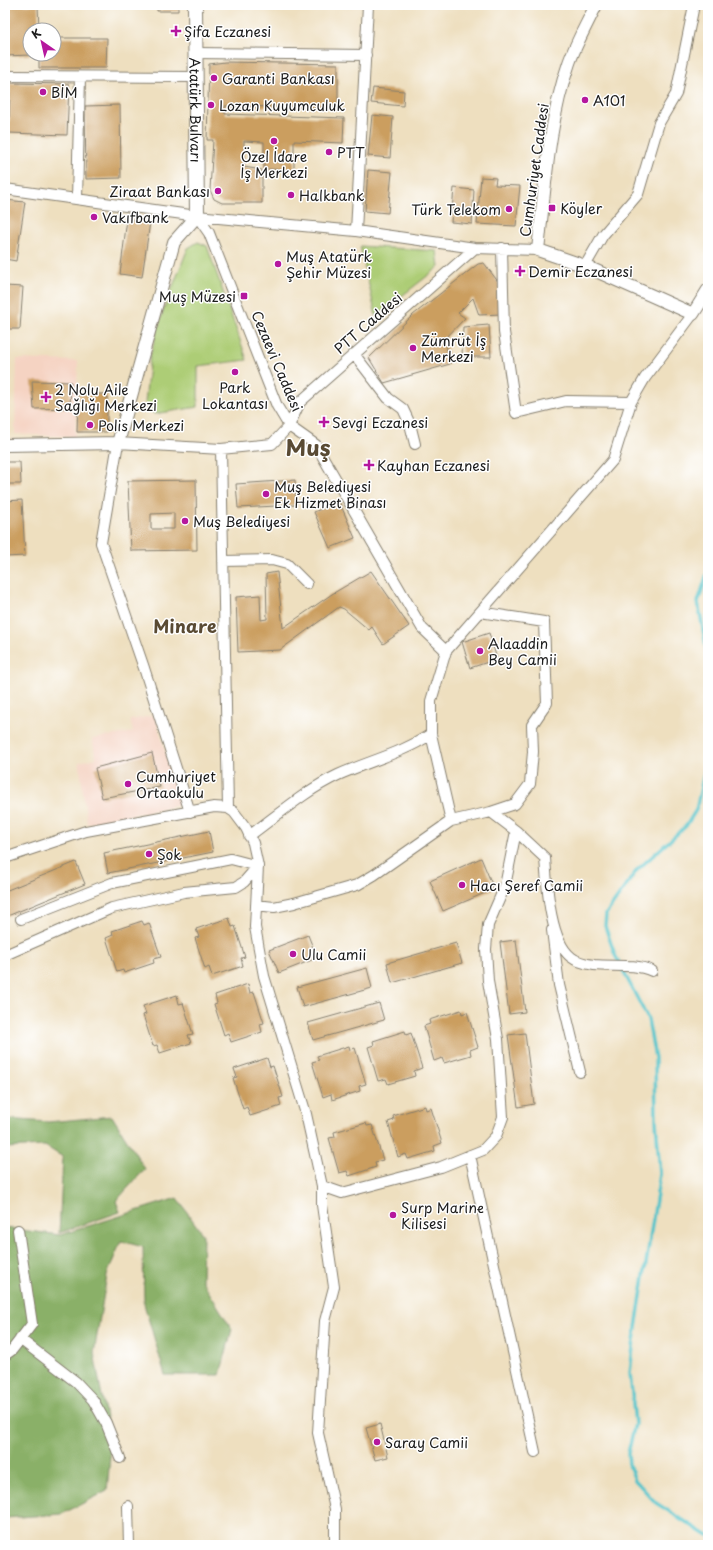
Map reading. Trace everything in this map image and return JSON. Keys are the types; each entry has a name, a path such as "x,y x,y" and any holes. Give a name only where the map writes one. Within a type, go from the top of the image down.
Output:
{"main road":[{"name":"Atatürk Bulvarı","path":"195,5 197,216"}],"street":[{"path":"356,231 368,5"},
{"name":"Cumhuriyet Caddesi","path":"538,250 552,127 559,97 569,62 596,5"},
{"path":"585,266 603,235 638,194 659,124 676,94 694,5"},
{"path":"196,53 366,55"},
{"path":"5,76 196,78"},
{"path":"77,199 80,76"},
{"path":"5,189 197,216 356,231 475,248 538,250 585,266 693,314"},
{"path":"190,812 144,668 101,544 118,443 174,242 197,216"},
{"name":"Cezaevi Caddesi","path":"5,445 118,443 221,449 272,444 289,426 277,406 209,233 197,216"},
{"name":"PTT Caddesi","path":"289,426 300,402 475,248"},
{"path":"502,248 504,332 516,413 566,401 631,402"},
{"path":"451,821 431,734 431,701 446,651 613,460 631,402 645,378 693,314 708,290"},
{"path":"354,354 388,398 403,409 410,424 415,444"},
{"path":"289,426 316,445 422,628 446,651"},
{"path":"221,449 228,808"},
{"path":"223,561 272,560 287,564 307,584"},
{"path":"256,905 274,907 294,903 357,885 374,875 451,821 491,812 515,804 530,784 533,752 532,725 547,703 544,622 480,612"},
{"path":"250,836 320,785 344,773 396,753 431,734"},
{"path":"5,858 86,831 190,812 214,806 228,808 234,812 250,836 258,866 255,927 264,976 306,1114 322,1186 322,1205 334,1287 325,1321 318,1433 335,1508 334,1545"},
{"path":"491,812 516,831 545,858 559,985 580,1072"},
{"path":"322,1186 342,1193 441,1167 483,1150 496,1136 503,1117 498,1039 488,981 486,949 488,925 505,886 516,831"},
{"path":"21,919 112,883 231,859 258,866"},
{"path":"5,955 112,908 184,892 236,887 244,882 258,866"},
{"path":"550,910 557,935 571,957 594,965 647,969"},
{"path":"470,1155 535,1452"},
{"path":"5,1355 12,1350 32,1324 18,1230"},
{"path":"20,1339 76,1382 92,1400 106,1423 120,1458"},
{"path":"128,1506 129,1545"}],"shaded area":[{"name":"2 Nolu Aile Sağlığı Merkezi","path":"17,359 78,361 75,437 15,434"},
{"name":"Cumhuriyet Ortaokulu","path":"155,715 180,805 87,824 79,762 96,758 92,739 133,732 130,720"}],"green space":[{"path":"198,242 207,246 247,360 198,366 198,407 154,414 145,403 150,356 163,311 188,248"},
{"path":"360,246 437,251 439,267 376,316"},
{"path":"112,1116 145,1169 116,1201 120,1212 59,1233 63,1157 45,1146 5,1148 5,1119 48,1122"},
{"path":"177,1198 203,1235 202,1281 232,1329 220,1375 165,1375 144,1304 143,1247 121,1241 107,1275 94,1353 111,1445 107,1491 62,1514 5,1518 5,1228 60,1235"}],"building":[{"path":"5,5 38,5 39,22 22,22 22,55 5,56"},
{"path":"157,5 178,5 178,11 157,11"},
{"path":"62,38 107,38 106,68 39,68 39,62 62,62"},
{"path":"225,62 338,64 338,108 225,106 225,114 344,118 343,143 294,141 294,170 264,169 264,142 244,141 244,167 262,170 262,203 222,203 214,199 210,190 213,140 207,140 209,64"},
{"path":"10,83 69,84 67,135 9,133"},
{"path":"373,88 404,91 403,106 371,103"},
{"path":"120,105 121,178 86,179 85,106"},
{"path":"372,115 393,117 390,158 368,156"},
{"path":"368,170 392,172 388,213 365,211"},
{"path":"481,177 496,178 495,185 520,186 516,226 477,224"},
{"path":"454,188 474,190 472,224 451,222"},
{"path":"5,200 25,202 16,261 5,259"},
{"path":"127,219 150,222 142,277 120,274"},
{"path":"484,263 499,283 501,314 479,315 473,298 458,313 465,318 445,339 450,364 384,383 369,358 413,315 478,264"},
{"path":"5,286 23,287 20,329 5,329"},
{"path":"489,325 491,357 462,357 463,327"},
{"name":"2 Nolu Aile Sağlığı Merkezi","path":"32,381 71,382 70,408 34,409"},
{"path":"78,394 107,394 107,432 77,432"},
{"path":"5,462 20,462 21,484 5,484"},
{"name":"Muş Belediyesi","path":"196,480 197,550 131,551 128,481","holes":["174,513 174,529 151,529 151,514"]},
{"name":"Muş Belediyesi Ek Hizmet Binası","path":"295,480 296,505 238,508 236,484"},
{"path":"22,500 25,556 5,557 5,501"},
{"path":"339,501 355,538 330,548 314,512"},
{"path":"371,571 409,626 383,644 372,627 369,630 344,609 339,607 280,650 238,652 236,597 260,595 261,620 267,619 266,574 277,572 283,628 332,594"},
{"name":"Alaaddin Bey Camii","path":"489,633 497,659 470,668 462,642"},
{"name":"Cumhuriyet Ortaokulu","path":"152,753 160,787 102,798 95,768"},
{"path":"209,831 213,852 108,873 104,853"},
{"name":"Hacı Şeref Camii","path":"481,858 494,889 443,911 430,881"},
{"path":"76,862 85,884 5,917 5,891"},
{"path":"229,918 232,927 235,926 245,957 241,958 243,966 212,976 209,967 205,969 195,938 199,937 196,929"},
{"path":"142,921 144,925 149,923 161,957 153,959 154,963 124,973 123,970 117,972 106,938 113,935 112,931"},
{"name":"Ulu Camii","path":"308,935 317,958 279,973 269,950"},
{"path":"516,940 525,1012 509,1014 500,942"},
{"path":"456,943 462,963 392,983 387,963"},
{"path":"367,968 372,988 303,1007 297,987"},
{"path":"248,984 250,993 254,992 264,1023 260,1024 262,1032 231,1042 228,1033 224,1035 214,1004 217,1003 215,995"},
{"path":"177,995 179,1004 183,1003 193,1034 188,1035 191,1043 160,1053 157,1045 153,1046 143,1015 146,1014 143,1006"},
{"path":"379,1003 384,1020 313,1040 308,1023"},
{"path":"461,1010 462,1014 467,1012 478,1047 470,1050 471,1055 444,1063 442,1058 434,1061 424,1026 430,1024 429,1020"},
{"path":"405,1031 406,1035 411,1033 422,1068 414,1071 415,1076 388,1084 386,1079 378,1081 368,1047 374,1045 373,1041"},
{"path":"525,1033 534,1104 518,1107 508,1035"},
{"path":"349,1046 350,1050 355,1048 366,1084 359,1086 360,1091 332,1100 331,1094 323,1097 312,1062 319,1060 317,1056"},
{"path":"267,1058 270,1067 273,1066 283,1097 279,1098 281,1106 250,1116 247,1107 243,1109 233,1078 237,1077 234,1069"},
{"path":"425,1106 426,1110 431,1108 442,1143 434,1146 435,1151 408,1159 406,1154 398,1157 388,1122 394,1120 393,1116"},
{"path":"366,1123 367,1126 372,1125 383,1160 375,1162 376,1167 349,1176 347,1171 339,1173 329,1138 335,1137 334,1132"},
{"name":"Saray Camii","path":"380,1424 388,1457 375,1460 366,1428"}],"waterway":[{"path":"708,571 698,602 708,657"},
{"path":"708,755 696,810 686,826 637,870 606,914 605,926 615,955 648,1019 655,1058 656,1121 660,1174 630,1373 635,1424 628,1453 629,1465 635,1480 656,1503 708,1536"}],"place":[{"name":"Şifa Eczanesi","path":"176,31"},
{"name":"Garanti Bankası","path":"214,78"},
{"name":"BİM","path":"43,92"},
{"name":"A101","path":"585,100"},
{"name":"Lozan Kuyumculuk","path":"211,105"},
{"name":"Özel İdare İş Merkezi","path":"274,141"},
{"name":"PTT","path":"329,152"},
{"name":"Ziraat Bankası","path":"218,191"},
{"name":"Halkbank","path":"291,195"},
{"name":"Köyler","path":"552,208"},
{"name":"Türk Telekom","path":"509,209"},
{"name":"Vakıfbank","path":"94,217"},
{"name":"Muş Atatürk Şehir Müzesi","path":"278,264"},
{"name":"Demir Eczanesi","path":"520,271"},
{"name":"Muş Müzesi","path":"244,296"},
{"name":"Zümrüt İş Merkezi","path":"413,348"},
{"name":"Park Lokantası","path":"235,372"},
{"name":"2 Nolu Aile Sağlığı Merkezi","path":"46,397"},
{"name":"Sevgi Eczanesi","path":"324,422"},
{"name":"Polis Merkezi","path":"90,425"},
{"name":"Kayhan Eczanesi","path":"369,465"},
{"name":"Muş Belediyesi Ek Hizmet Binası","path":"266,494"},
{"name":"Muş Belediyesi","path":"185,521"},
{"name":"Alaaddin Bey Camii","path":"480,651"},
{"name":"Cumhuriyet Ortaokulu","path":"128,784"},
{"name":"Şok","path":"149,854"},
{"name":"Hacı Şeref Camii","path":"462,885"},
{"name":"Ulu Camii","path":"293,954"},
{"name":"Surp Marine Kilisesi","path":"393,1215"},
{"name":"Saray Camii","path":"377,1442"}],"district":[{"name":"Muş","path":"308,446"},
{"name":"Minare","path":"185,625"}]}
